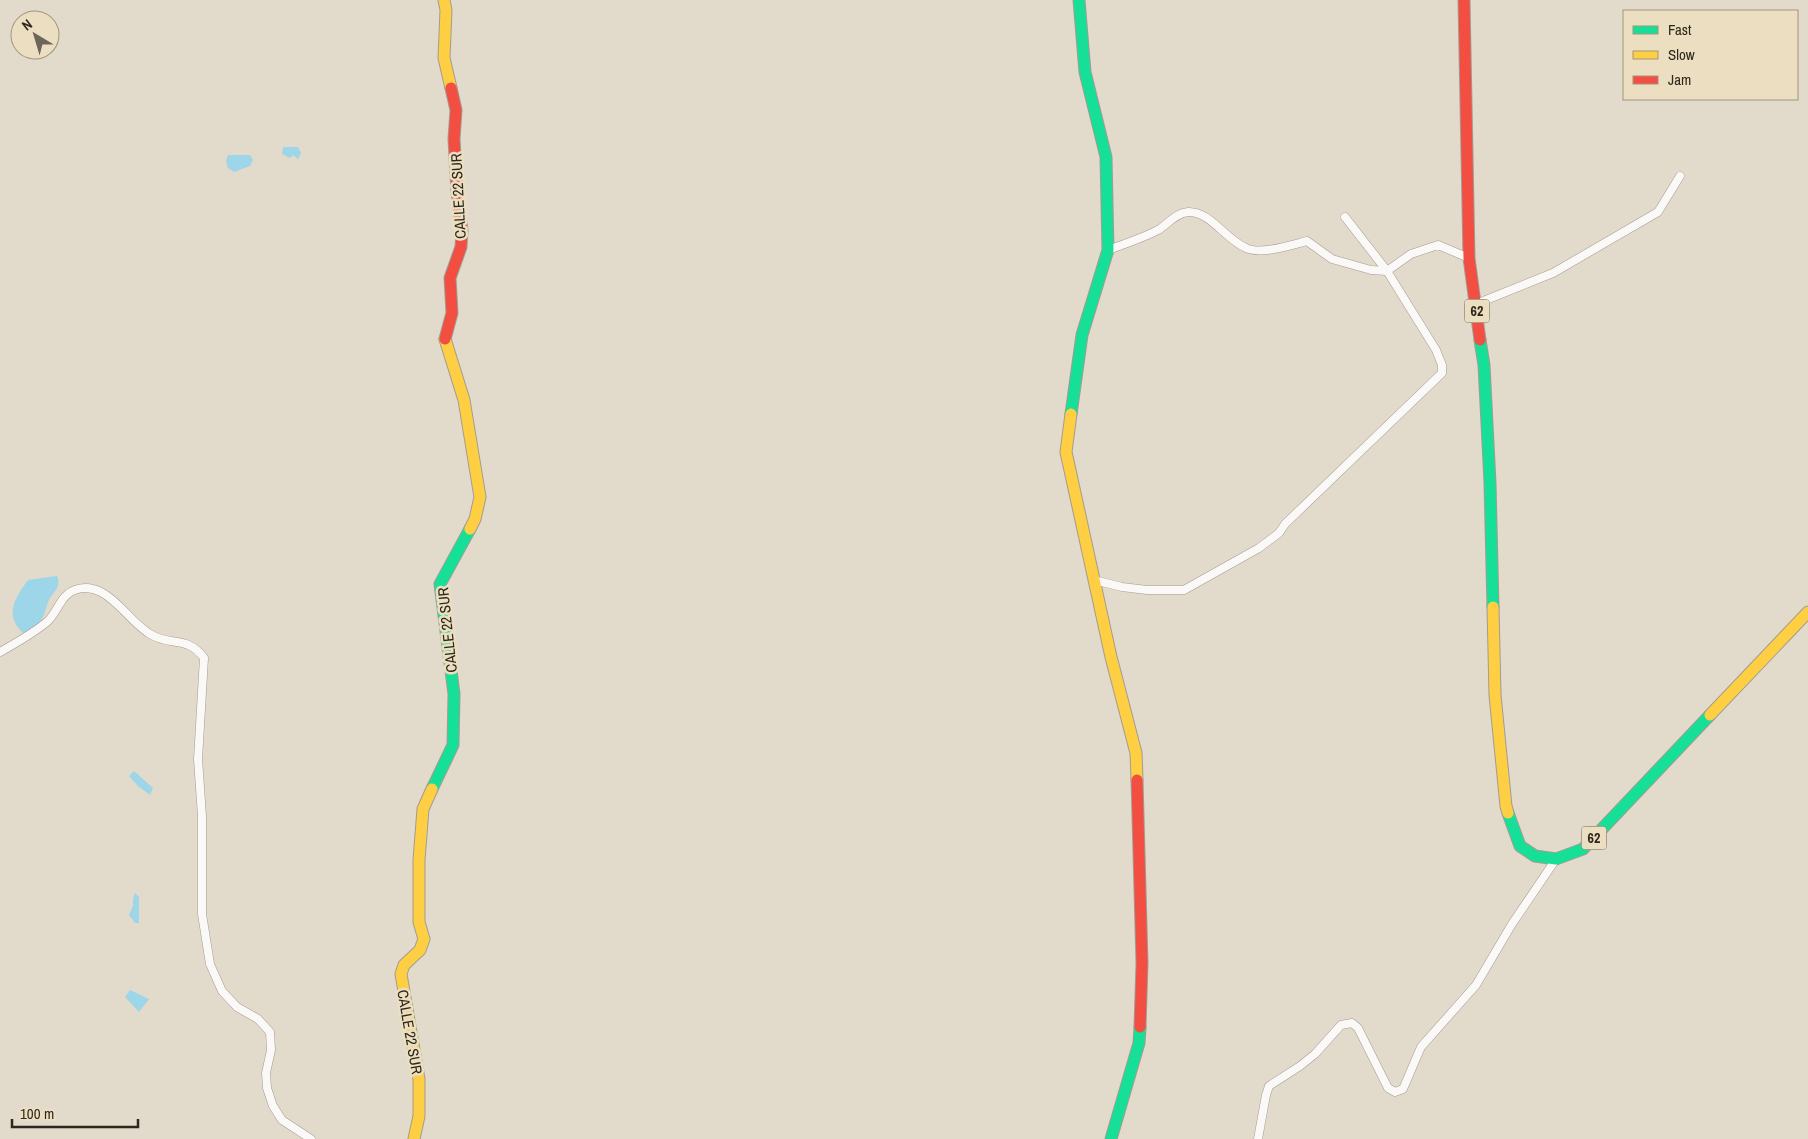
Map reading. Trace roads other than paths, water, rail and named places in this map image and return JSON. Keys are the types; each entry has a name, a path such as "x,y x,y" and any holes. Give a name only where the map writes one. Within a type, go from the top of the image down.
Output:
{"street":[{"name":"CALLE 22 SUR","path":"414,1139 419,1116 419,1079 401,974 404,965 420,950 424,939 419,922 418,860 423,809 453,745 454,694 440,584 475,519 480,497 464,400 445,338 452,313 450,278 460,247 462,231 457,192 454,139 456,110 444,58 446,10 444,0"},
{"path":"1079,0 1085,72 1106,157 1108,250 1082,334 1066,452 1111,657 1136,753 1142,963 1140,1043 1111,1139"},
{"name":"62","path":"1464,0 1469,258 1484,365 1490,483 1495,695 1506,806 1520,846 1535,856 1556,859 1583,849 1808,612"},
{"path":"1476,304 1553,273 1658,212 1680,176"},
{"path":"1108,250 1158,230 1176,217 1187,212 1202,214 1227,236 1247,249 1266,250 1307,241 1332,259 1372,270 1387,271 1411,254 1438,245 1469,258"},
{"path":"1094,580 1122,588 1184,590 1259,548 1279,533 1284,524 1442,373 1442,364 1436,350 1387,271 1346,217"},
{"path":"0,652 49,620 64,597 76,589 89,587 102,592 148,633 160,640 190,644 204,658 198,759 202,816 202,914 210,964 222,991 236,1007 258,1019 270,1032 271,1050 266,1073 267,1088 273,1106 282,1120 311,1139"},
{"path":"1258,1139 1269,1086 1308,1060 1341,1025 1352,1023 1358,1028 1388,1088 1395,1092 1403,1089 1421,1047 1476,985 1512,924 1556,859"}],"water":[{"path":"283,147 298,147 301,153 298,159 293,155 290,158 282,154"},
{"path":"228,155 250,155 253,160 250,166 234,172 228,168 226,161"},
{"path":"57,576 58,586 49,600 42,619 37,625 23,633 14,620 13,613 19,593 28,580"},
{"path":"134,771 153,788 150,795 129,776"},
{"path":"135,893 139,897 139,923 135,923 129,915"},
{"path":"130,990 149,999 139,1012 125,997"}]}
